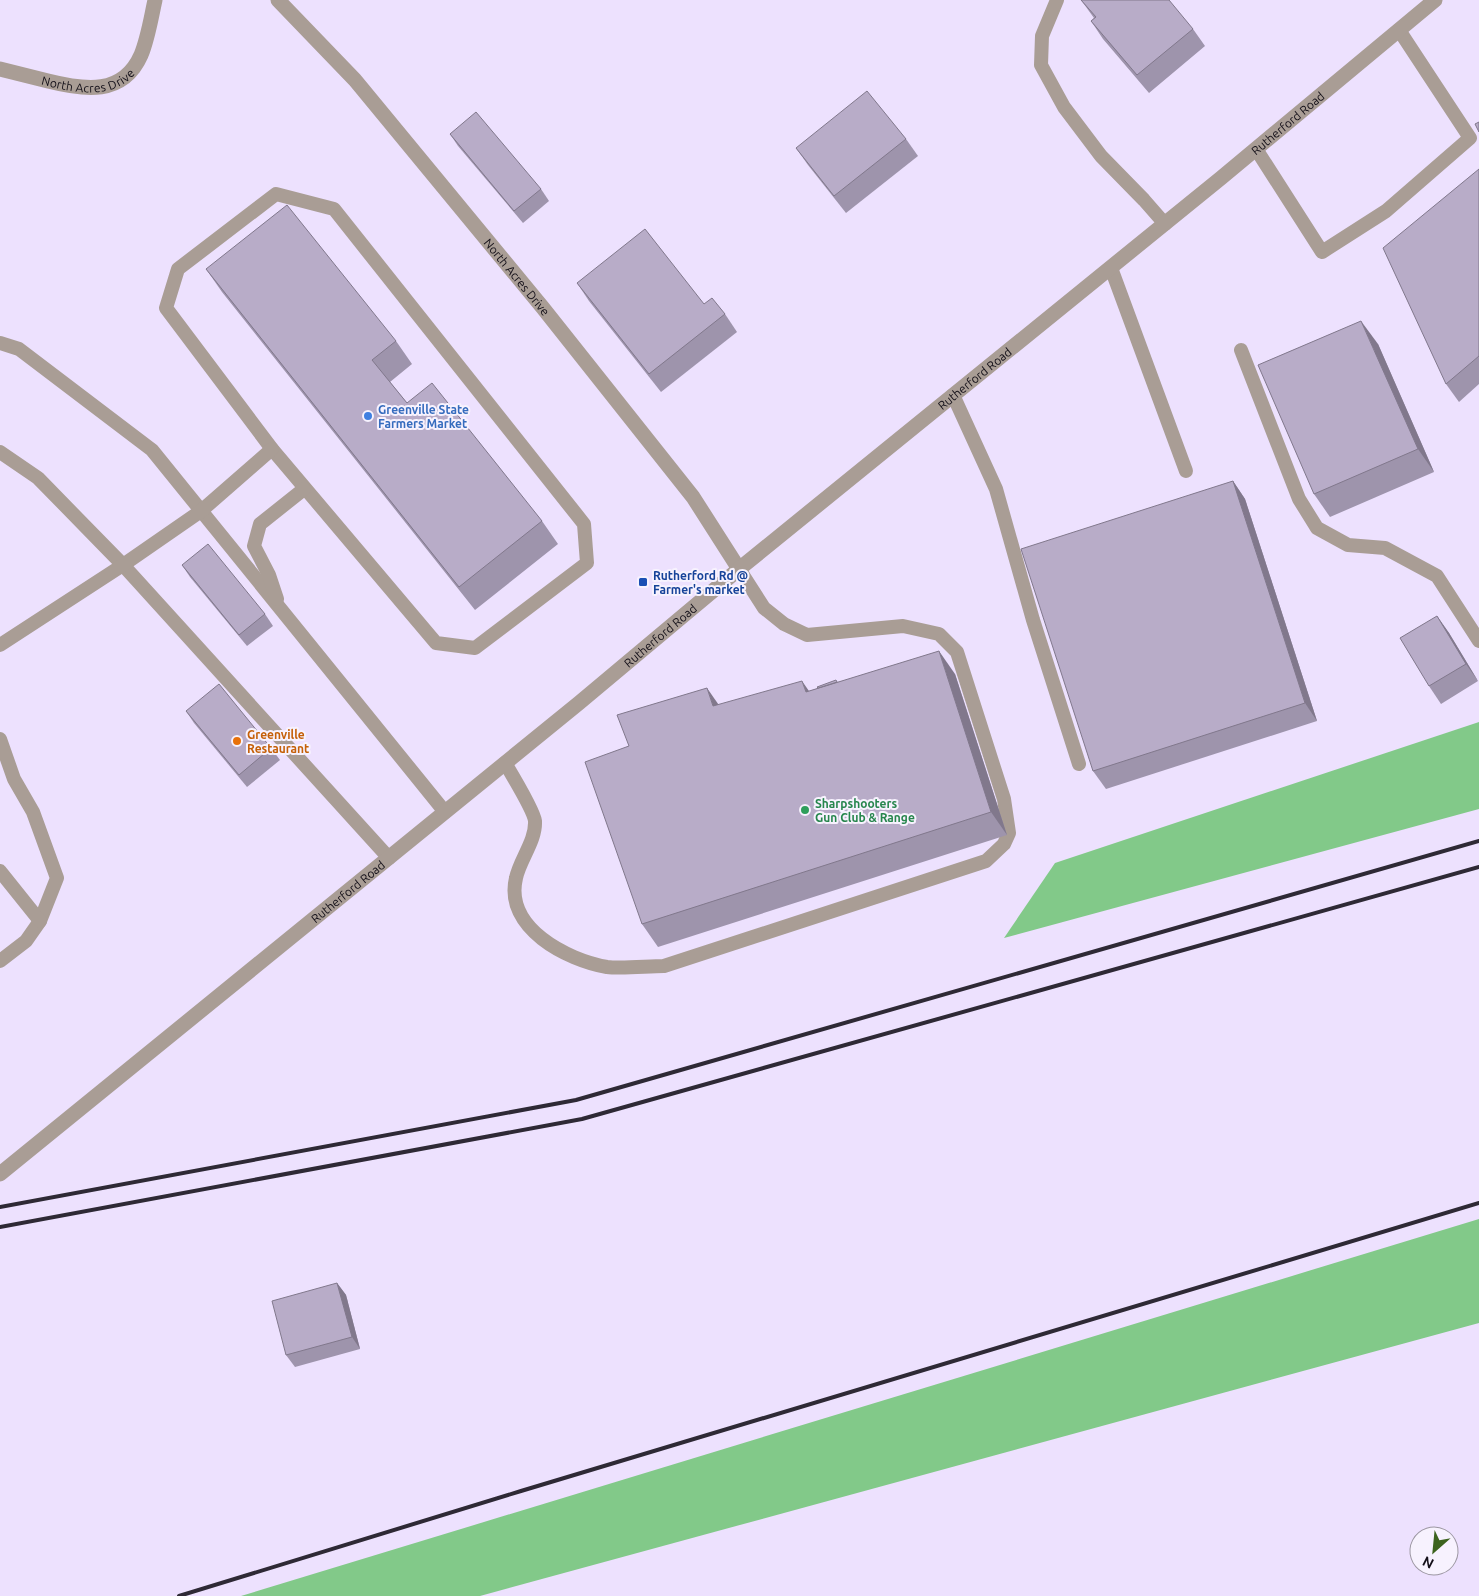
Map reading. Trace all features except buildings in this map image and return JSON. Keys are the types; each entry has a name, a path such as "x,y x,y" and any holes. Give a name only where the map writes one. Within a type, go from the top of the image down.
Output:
{"street":[{"name":"North Acres Drive","path":"0,69 69,86 96,88 108,86 130,72 140,57 155,0"},
{"name":"North Acres Drive","path":"278,0 355,80 543,308 693,497 739,569"},
{"name":"Rutherford Road","path":"0,1174 389,858 739,569 1165,224 1435,0"}],"lane":[{"path":"1057,0 1042,36 1041,65 1064,107 1100,156 1165,224"},
{"path":"1256,149 1322,252 1386,212 1470,138 1399,30"},
{"path":"276,194 334,209 584,524 586,563 475,648 436,643 304,489 166,308 178,269 276,194"},
{"path":"1111,268 1186,471"},
{"path":"0,343 19,349 152,450 445,812"},
{"path":"1241,350 1298,499 1317,528 1348,545 1385,548 1437,576 1479,641"},
{"path":"953,396 996,489 1033,620 1079,764"},
{"path":"0,644 122,566 201,511 272,449"},
{"path":"0,452 38,478 122,566 389,858"},
{"path":"280,609 269,574 254,546 260,524 304,489"},
{"path":"505,763 535,818 534,831 516,878 514,898 523,920 543,940 572,957 608,967 664,966 986,861 1004,844 1009,833 1008,825 1004,800 957,652 939,634 903,626 806,635 784,624 764,608 739,569"},
{"path":"0,739 14,779 33,812 57,878 40,921 26,941 0,961"},
{"path":"0,871 40,921"}],"green space":[{"path":"1479,722 1479,809 1004,938 1055,863"},
{"path":"1479,1219 1479,1323 480,1596 241,1596"}],"railway":[{"path":"0,1207 576,1100 1479,841"},
{"path":"0,1227 582,1119 1479,867"},
{"path":"179,1596 521,1491 1479,1203"}],"place":[{"name":"Greenville State Farmers Market","path":"368,416"},
{"name":"Rutherford Rd @ Farmer's market","path":"643,582"},
{"name":"Greenville Restaurant","path":"237,741"},
{"name":"Sharpshooters Gun Club & Range","path":"805,810"}]}
